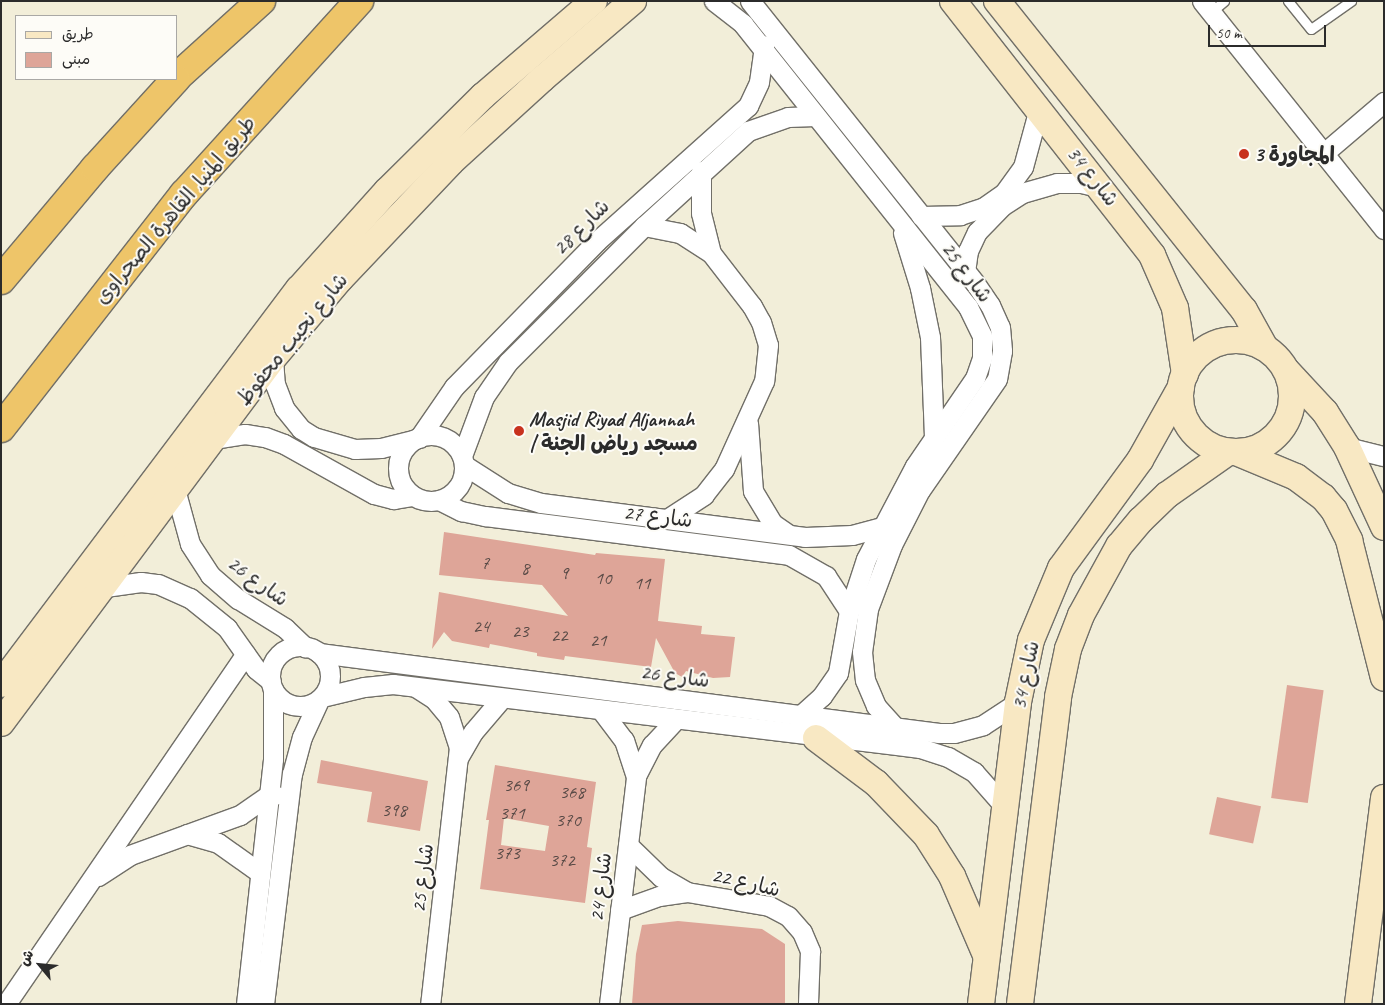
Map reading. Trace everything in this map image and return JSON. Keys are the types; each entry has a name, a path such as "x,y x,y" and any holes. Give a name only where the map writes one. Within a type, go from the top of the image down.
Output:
{"highway":[{"path":"178,77 261,1"},
{"name":"طريق المنيا, القاهرة الصحراوى","path":"1,428 184,194 359,1"},
{"path":"1,280 95,168 175,80"}],"street":[{"name":"شارع نجيب محفوظ","path":"1,722 105,587 175,489 273,358 359,258 442,154 483,96 594,1"},
{"name":"شارع نجيب محفوظ","path":"1,684 298,289 442,154 542,79 634,1"},
{"name":"شارع 25","path":"714,1 743,24 968,307 979,326 982,358 963,396 934,435 882,527 859,576 849,611 865,680 876,706 895,727"},
{"name":"شارع 25","path":"750,1 990,305 1002,339 996,379 979,407 920,490 892,545 838,673 822,696 801,715"},
{"name":"شارع 34","path":"953,1 1145,243 1160,270 1180,327 1183,380 1140,460 1077,543 1050,590 1031,640 1018,702 980,1004"},
{"name":"شارع 34","path":"997,1 1244,310 1265,348"},
{"path":"1213,5 1324,153 1384,229"},
{"path":"762,48 776,34"},
{"name":"شارع 28","path":"463,460 475,416 495,379 566,302 701,171 732,132 755,93 762,71 762,48"},
{"path":"1324,153 1384,102"},
{"path":"965,272 968,251 976,232 999,203 1023,167 1039,108"},
{"name":"شارع 28","path":"417,439 454,387 644,196 732,132 774,120 816,116"},
{"path":"701,171 701,213 711,253"},
{"path":"921,216 960,215 999,203 1045,185 1081,183 1102,188"},
{"path":"896,218 914,264 926,312 932,361 934,435"},
{"path":"644,226 680,234 711,253 752,306 766,333 767,370 748,422 724,469 709,490 693,505 667,519"},
{"path":"552,287 566,302"},
{"path":"1384,527 1347,447 1326,412 1265,348 1235,340 1219,343 1193,360 1183,380 1184,416 1191,429 1201,440 1296,477 1323,497 1334,510 1349,540 1384,678"},
{"path":"273,358 275,384 284,408 301,428 314,437 355,449 381,448 417,439 444,438 463,460 464,474 455,491 439,500 430,502 413,496 406,490 398,472 402,454 417,439"},
{"path":"1232,452 1254,450 1271,440 1284,426 1291,408 1292,389 1287,371"},
{"path":"963,396 979,407"},
{"path":"748,422 754,491 772,524 790,536 789,555"},
{"path":"213,439 245,434 270,438 374,494 393,499 413,496"},
{"path":"1347,447 1384,456"},
{"name":"شارع 34","path":"1020,1004 1058,697 1068,650 1077,624 1119,546 1141,520 1167,495 1232,452"},
{"name":"شارع 27","path":"463,460 508,493 541,503 790,536 836,537 882,527"},
{"name":"شارع 26","path":"175,489 190,544 210,575 238,599 285,628 312,650 895,727 921,739 974,772 1004,806"},
{"name":"شارع 27","path":"439,500 473,514 789,555 826,576 849,611"},
{"path":"539,524 541,503"},
{"path":"105,587 141,582 174,590 215,617 256,669 272,686 278,698 294,706 303,707 320,699"},
{"path":"246,1004 275,736 271,672 279,655 287,649 312,650 330,674 300,744 289,796 264,1004"},
{"path":"6,1001 246,654"},
{"path":"545,703 547,682"},
{"name":"شارع 26","path":"320,699 364,686 414,686 816,738 921,739 970,730 996,718 1018,702"},
{"name":"شارع 25","path":"414,686 434,698 449,716 457,737 458,758 430,1004"},
{"name":"شارع 25","path":"458,758 482,720 502,698"},
{"name":"شارع 24","path":"601,710 624,740 636,776"},
{"name":"شارع 24","path":"609,1004 636,776 652,745 675,720"},
{"path":"816,738 882,788 926,835 952,876 986,957"},
{"path":"82,891 104,871 130,855 240,815 269,795 289,796"},
{"path":"1358,1004 1384,798"},
{"path":"186,834 218,843 259,872"},
{"name":"شارع 22","path":"628,845 648,868 687,892"},
{"name":"شارع 22","path":"620,910 660,896 687,892 769,906 796,923 810,951 808,1004"}],"lane":[{"path":"1288,1 1309,28 1314,29 1351,1"}],"building":[{"path":"444,532 595,555 596,553 665,559 658,621 702,626 701,634 735,637 730,677 713,678 686,671 682,677 675,673 656,638 651,667 565,656 564,660 537,656 537,653 490,644 489,648 452,641 444,632 432,649 439,592 568,616 542,585 439,575"},
{"path":"1287,685 1324,690 1308,803 1271,798"},
{"path":"321,760 428,781 420,831 367,822 372,792 317,783"},
{"path":"495,765 596,782 587,847 592,848 585,903 480,889 489,820 486,820","holes":["504,818 549,826 545,851 501,845"]},
{"path":"1217,797 1261,806 1253,844 1209,834"},
{"path":"678,921 762,929 785,944 785,1004 632,1004 636,954 642,925"}],"place":[{"name":"المجاورة 3","path":"1244,154"},
{"name":"Masjid Riyad Aljannah | مسجد رياض الجنة","path":"519,431"}]}
